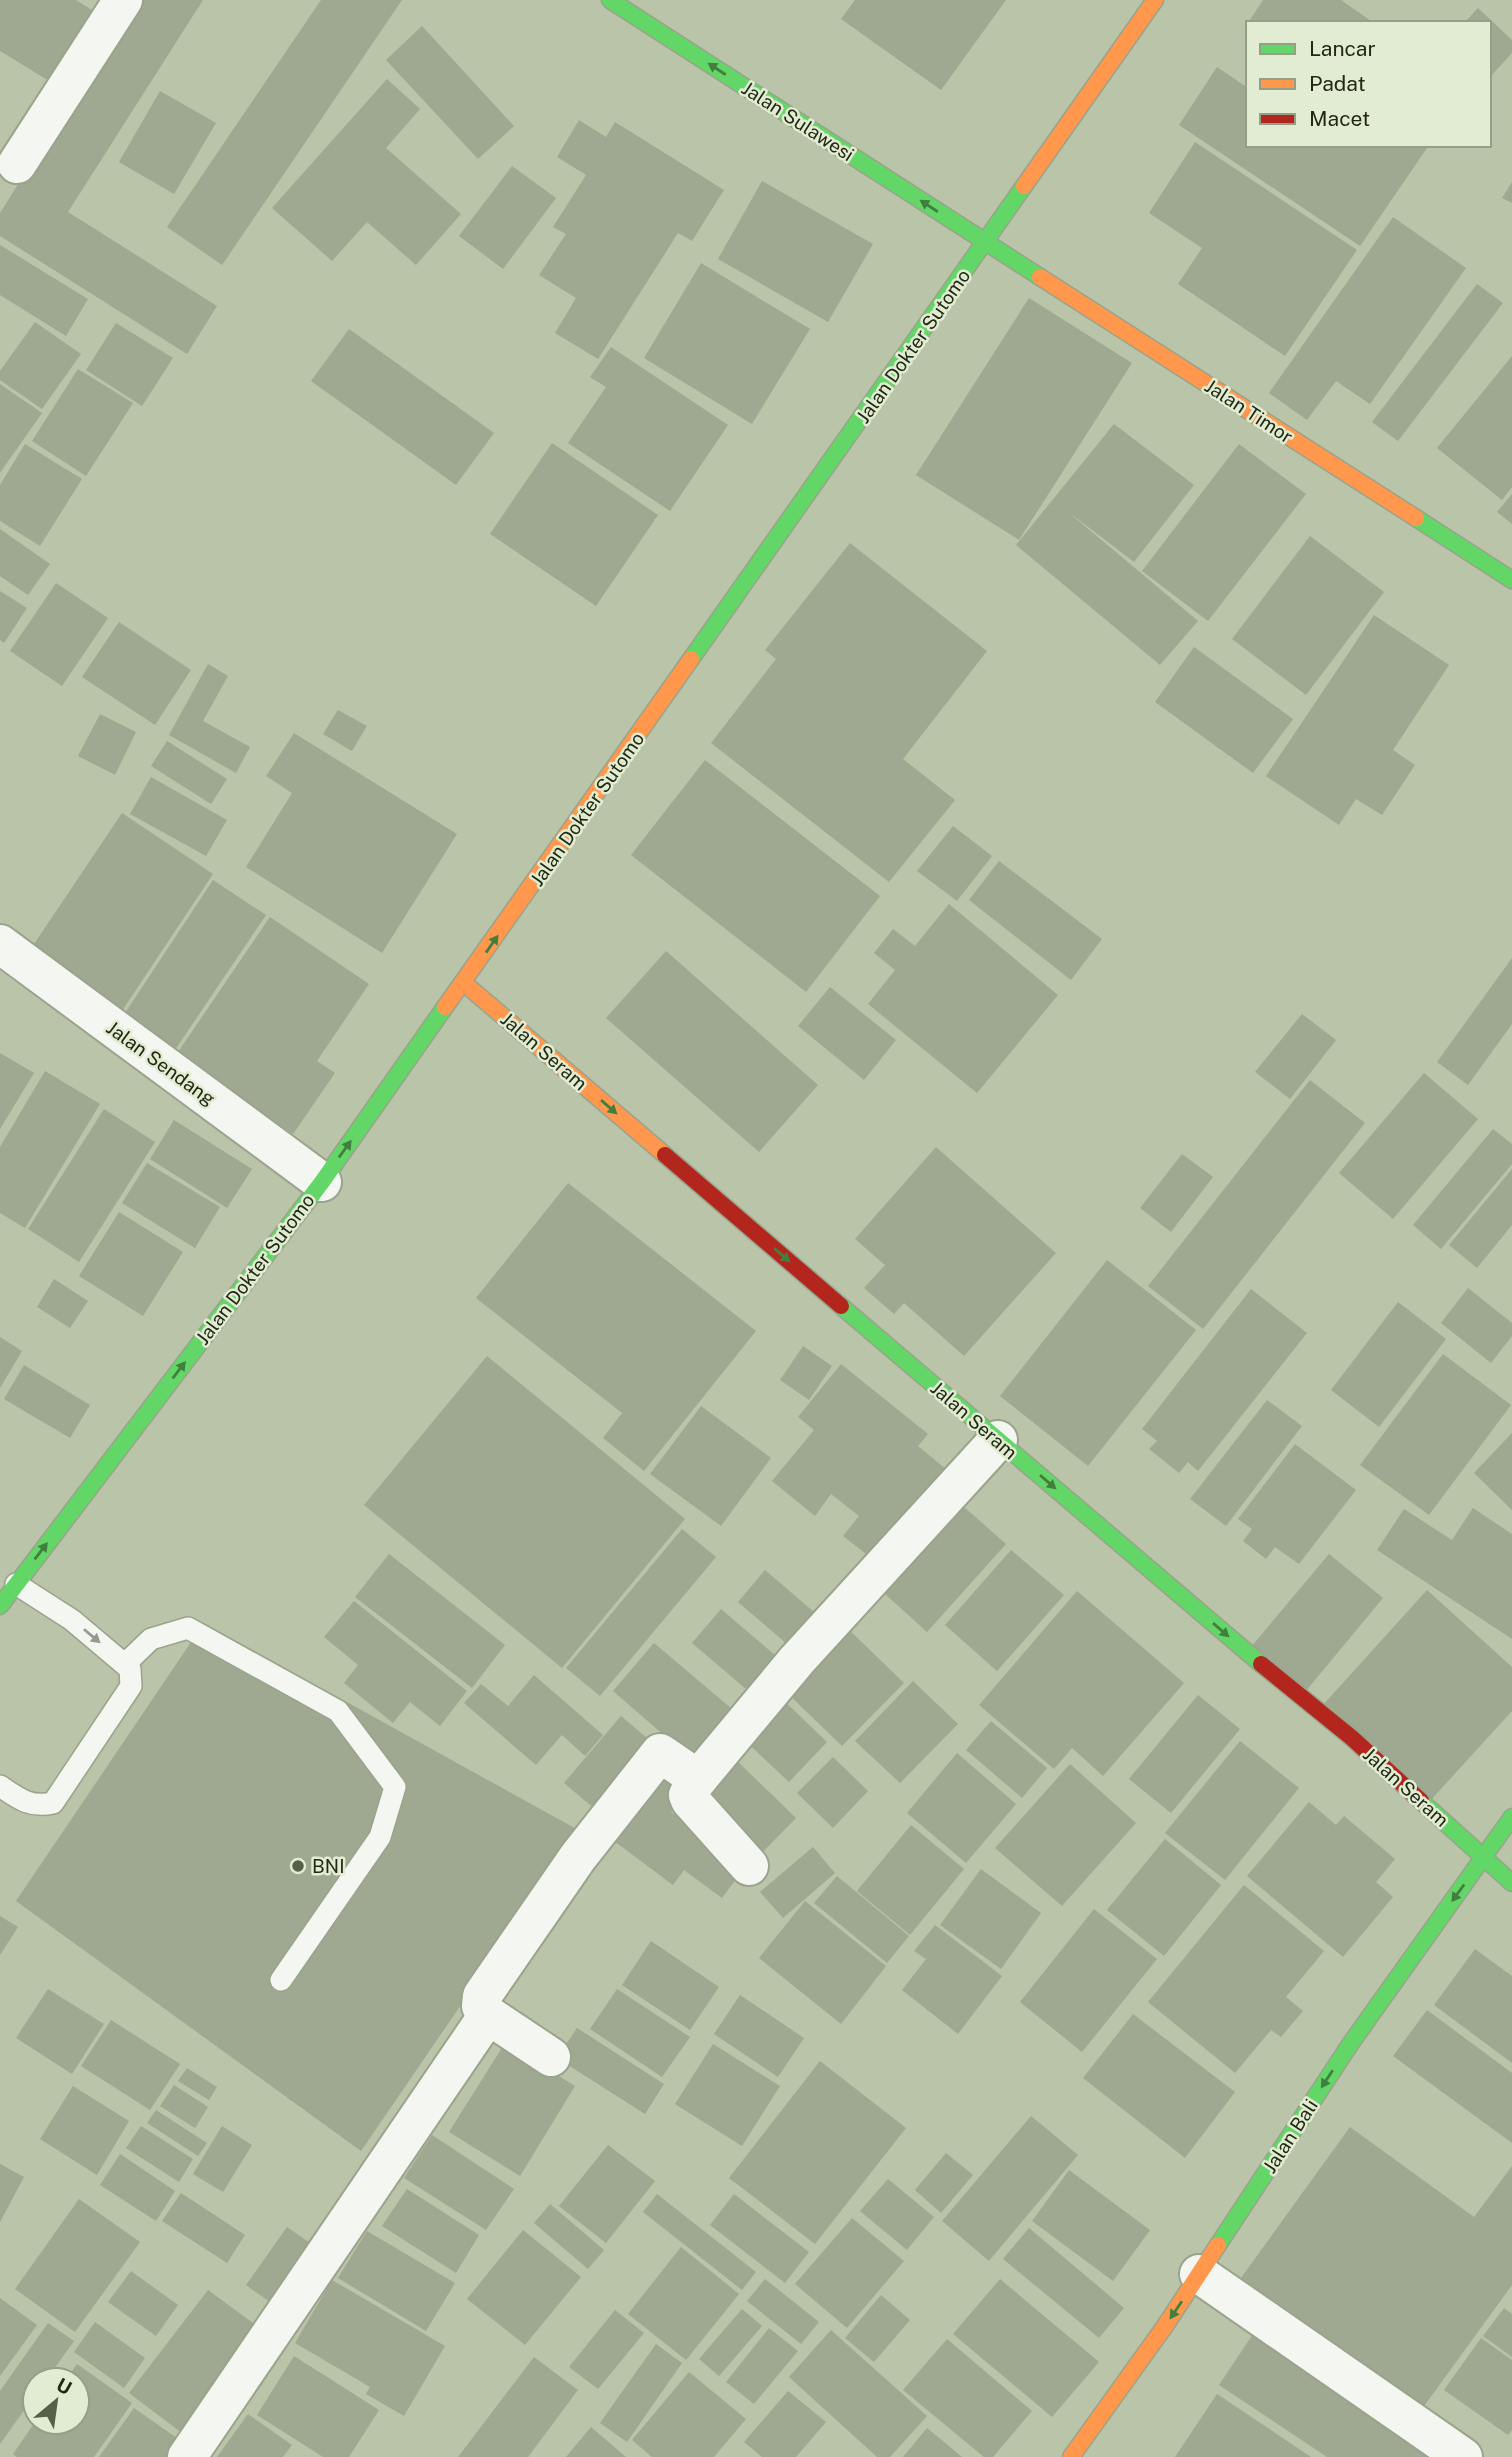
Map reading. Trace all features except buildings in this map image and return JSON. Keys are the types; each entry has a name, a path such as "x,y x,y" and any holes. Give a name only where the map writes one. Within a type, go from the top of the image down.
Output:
{"main road":[{"name":"Jalan Sulawesi","path":"610,0 986,243"},
{"name":"Jalan Dokter Sutomo","path":"0,1606 322,1182 1155,0"},
{"name":"Jalan Timor","path":"986,243 1512,580"},
{"name":"Jalan Seram","path":"464,983 998,1440 1352,1738 1512,1883"},
{"name":"Jalan Bali","path":"1071,2457 1199,2274 1351,2043 1512,1817"}],"street":[{"path":"17,164 123,0"},
{"name":"Jalan Sendang","path":"0,944 322,1182"},
{"path":"749,1866 688,1795 698,1779 797,1660 998,1440"},
{"path":"551,2057 488,2015 481,2006 482,1996 579,1857 657,1755 666,1755 698,1779"},
{"path":"187,2457 488,2015"},
{"path":"1199,2274 1463,2457"}],"lane":[{"path":"0,1786 27,1804 39,1806 53,1802 131,1686 132,1676 125,1664 72,1620 16,1584"},
{"path":"125,1664 151,1639 188,1628 338,1712 396,1787 380,1837 281,1980"}],"traffic: fast":[{"path":"610,0 1040,277"},
{"path":"691,659 1024,186"},
{"path":"1416,518 1512,580"},
{"path":"0,1606 322,1182 445,1007"},
{"path":"841,1306 1261,1664"},
{"path":"1421,1801 1512,1883"},
{"path":"1218,2245 1351,2043 1512,1817"}],"traffic: slow":[{"path":"1024,186 1155,0"},
{"path":"1040,277 1416,518"},
{"path":"445,1007 691,659"},
{"path":"464,983 665,1155"},
{"path":"1071,2457 1165,2326 1218,2245"}],"traffic: jam":[{"path":"665,1155 841,1306"},
{"path":"1261,1664 1352,1738 1421,1801"}],"place":[{"name":"BNI","path":"298,1866"}]}
